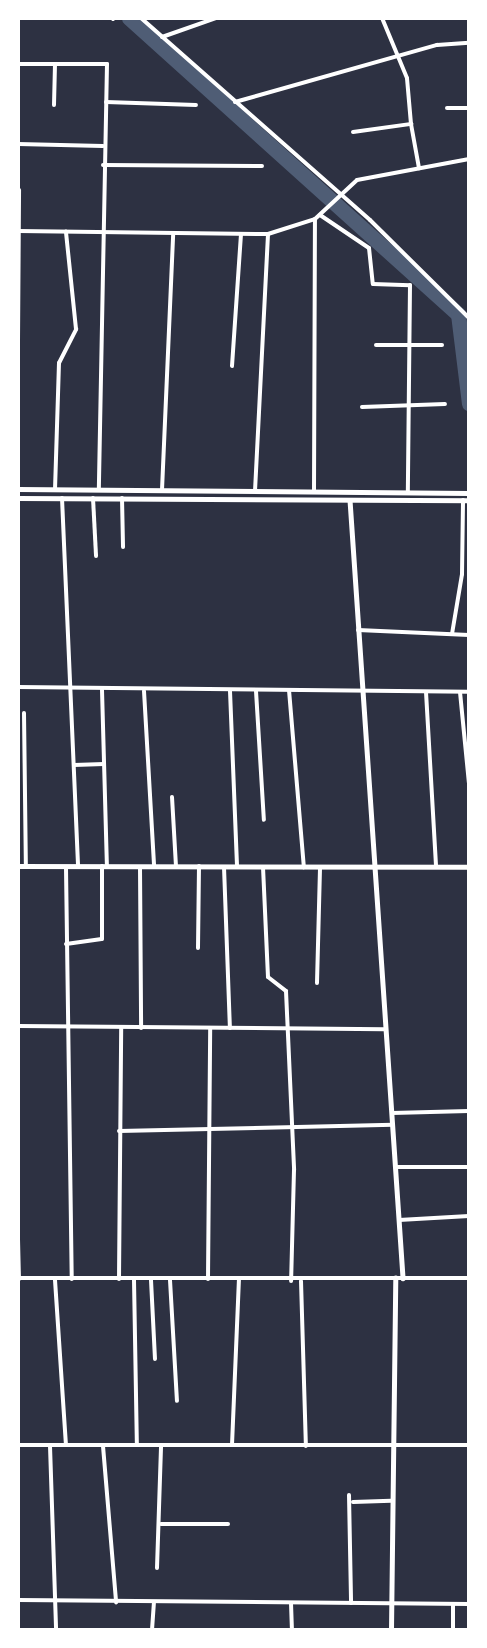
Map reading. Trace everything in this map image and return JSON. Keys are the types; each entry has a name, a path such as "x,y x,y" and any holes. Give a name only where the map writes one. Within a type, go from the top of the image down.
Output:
{"main road":[{"path":"18,489 469,493"},
{"path":"230,490 230,499"},
{"path":"18,498 466,500"}],"street":[{"path":"141,18 469,318"},
{"path":"162,37 216,18"},
{"path":"382,18 410,91 411,124 419,168"},
{"path":"234,103 398,55 469,44"},
{"path":"18,64 107,64 103,146 99,490"},
{"path":"54,105 55,64"},
{"path":"106,102 196,105"},
{"path":"447,108 469,108"},
{"path":"353,132 411,124"},
{"path":"18,144 103,146"},
{"path":"19,231 268,234 315,219 357,180 469,159"},
{"path":"103,165 261,166"},
{"path":"18,342 19,190"},
{"path":"321,214 369,248 373,284 409,284 411,346 408,492"},
{"path":"314,492 315,219"},
{"path":"55,490 59,363 76,329 66,232"},
{"path":"162,490 173,234"},
{"path":"255,491 268,234"},
{"path":"232,366 242,235"},
{"path":"376,345 442,345"},
{"path":"362,408 445,404"},
{"path":"349,492 384,1029 403,1278"},
{"path":"62,498 78,867"},
{"path":"93,498 96,556"},
{"path":"122,498 123,547"},
{"path":"452,634 462,574 466,500"},
{"path":"357,630 469,635"},
{"path":"18,687 144,691 469,692"},
{"path":"66,944 102,939 104,764 102,690"},
{"path":"289,690 304,867"},
{"path":"144,691 154,867"},
{"path":"230,691 237,868"},
{"path":"256,691 264,820"},
{"path":"426,692 436,867"},
{"path":"460,692 469,783"},
{"path":"24,713 26,866"},
{"path":"74,765 104,764"},
{"path":"172,797 176,867"},
{"path":"18,866 374,869 469,867"},
{"path":"140,867 141,1028"},
{"path":"198,948 199,867"},
{"path":"224,867 230,1028"},
{"path":"263,867 267,977 286,991 284,1029 291,1128 291,1281"},
{"path":"317,983 320,867"},
{"path":"66,868 72,1280"},
{"path":"18,1026 384,1029"},
{"path":"119,1280 121,1028"},
{"path":"208,1280 212,1130 210,1028"},
{"path":"392,1113 469,1111"},
{"path":"119,1131 393,1125"},
{"path":"396,1167 469,1167"},
{"path":"399,1220 469,1216"},
{"path":"18,1239 18,1278 301,1281 469,1278"},
{"path":"391,1630 393,1603 390,1445 395,1278"},
{"path":"56,1280 66,1445"},
{"path":"134,1280 137,1445"},
{"path":"151,1280 155,1359"},
{"path":"170,1280 177,1401"},
{"path":"232,1445 239,1280"},
{"path":"301,1281 306,1446"},
{"path":"18,1445 469,1445"},
{"path":"157,1568 161,1524 161,1445"},
{"path":"50,1446 56,1630"},
{"path":"103,1446 116,1602"},
{"path":"349,1495 351,1603"},
{"path":"353,1502 391,1501"},
{"path":"161,1524 228,1524"},
{"path":"18,1600 469,1605"},
{"path":"152,1630 154,1603"},
{"path":"291,1604 292,1630"},
{"path":"453,1604 453,1630"}],"waterway":[{"path":"129,18 458,314 469,403"}]}
